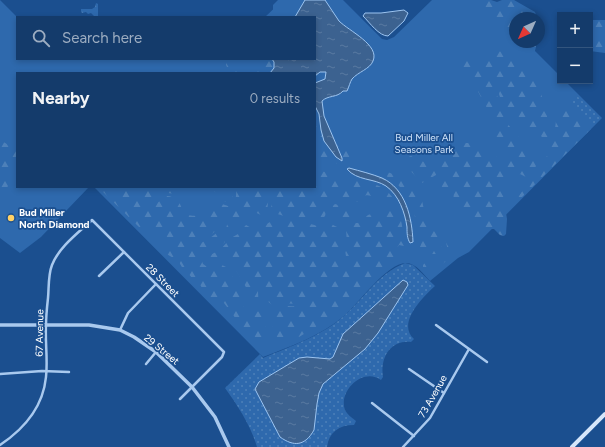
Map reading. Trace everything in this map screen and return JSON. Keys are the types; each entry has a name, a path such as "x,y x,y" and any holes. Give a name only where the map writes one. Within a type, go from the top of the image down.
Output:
{"main road":[{"path":"572,447 605,414"}],"street":[{"name":"28 Street","path":"92,220 224,352 222,357 192,387"},
{"name":"67 Avenue","path":"0,445 18,432 30,418 39,403 44,389 46,371 46,324 52,266 62,249 92,220"},
{"path":"99,276 124,252"},
{"path":"120,330 128,313 156,284"},
{"path":"436,324 487,362"},
{"name":"29 Street","path":"0,325 89,325 120,330 146,344 192,387 215,417 230,447"},
{"name":"73 Avenue","path":"403,447 430,418 468,349"},
{"path":"146,364 156,352"},
{"path":"409,369 444,393"},
{"path":"0,374 46,371 69,372"},
{"path":"180,399 192,387"},
{"path":"372,403 414,436"}],"green space":[{"name":"Bud Miller All Seasons Park","path":"0,0 16,16 16,60 316,60 316,16 266,16 283,0 343,0 382,39 387,40 394,37 432,0 483,0 509,34 509,48 532,48 557,73 557,84 568,84 602,118 469,252 458,258 430,281 413,265 406,263 398,265 390,269 382,276 344,316 335,323 316,335 263,357 95,188 316,188 316,72 16,72 16,188 88,188 41,237 20,253 0,238"},
{"path":"278,0 288,0 273,15 273,5"},
{"path":"471,0 491,0 497,2 502,0 514,0 535,12 509,12 509,38"},
{"path":"96,3 98,4 98,16 94,16 91,13 88,14 86,12 82,13 81,11 81,9 92,9 95,7"},
{"path":"593,20 605,20 605,53 593,51"},
{"path":"521,48 536,48 534,54 530,54"},
{"path":"496,51 511,54 534,71 539,79 543,104 547,115 548,137 544,139 541,136 538,136 537,131 529,131 525,119 519,118 517,114 504,105 501,100 499,94 499,81 487,77 495,87 498,99 505,109 507,123 516,135 531,149 533,158 536,161 538,158 540,160 528,178 520,174 515,180 507,179 501,183 502,193 507,203 505,207 507,219 506,234 504,236 500,235 494,229 482,227 469,215 460,210 454,202 453,188 451,185 445,189 440,183 441,179 449,181 452,178 452,171 444,168 438,170 436,175 422,183 406,166 403,159 411,156 424,162 429,162 441,157 452,156 462,143 472,143 476,149 494,155 504,163 506,155 511,153 506,146 501,145 498,142 493,120 490,117 491,112 487,108 469,75 464,72 461,67 467,59 479,61 491,57"},
{"path":"227,60 235,60 237,68 243,72 224,71 227,67"},
{"path":"267,60 272,61 273,63 274,67 269,72 243,72 259,71 264,69 263,63"},
{"path":"576,95 600,118 593,125 570,101"},
{"path":"562,105 569,107 588,123 591,129 521,198 516,200 536,174 547,156 556,124 557,108"},
{"path":"319,118 324,141 336,157 334,160 325,164 319,150 322,149 319,140 316,142 316,119"},
{"path":"339,138 350,148 348,151 350,159 348,164 345,165 339,165 336,163 336,159 341,162 343,160 340,154 341,148 337,147"},
{"path":"0,140 14,148 16,156 10,181 0,197"},
{"path":"400,168 411,181 421,197 425,220 429,220 434,231 439,234 442,249 437,254 422,257 419,250 421,244 417,234 414,211 409,199 398,185 387,176 377,171 379,169 393,174"},
{"path":"316,172 332,174 339,177 344,182 338,194 328,204 325,216 319,222 305,218 300,219 284,216 271,212 274,198 281,188 316,188"},
{"path":"352,180 376,185 386,190 392,196 399,212 403,229 404,246 399,245 397,248 403,251 394,264 381,274 375,268 366,263 363,254 360,251 347,246 346,228 342,223 331,218 333,206 335,204 348,208 351,211 352,220 356,223 361,222 368,215 383,210 387,202 385,200 382,203 379,197 376,198 374,194 371,196 364,196 358,202 343,199 339,203 338,201"},
{"path":"99,188 174,188 175,194 161,192 154,201 155,205 165,196 168,196 179,202 185,213 194,216 207,211 208,204 212,208 215,208 219,203 231,207 220,227 202,241 188,247 188,249 175,259 165,253 164,249 167,245 167,237 154,228 139,227"},
{"path":"211,188 233,188 233,203 231,204 219,199 217,194"},
{"path":"236,188 277,188 269,194 267,212 261,215 248,209 243,220 244,222 226,240 226,229 236,194"},
{"path":"276,218 318,226 326,222 340,228 342,236 339,252 342,265 336,271 332,279 317,290 307,301 297,304 282,303 272,305 262,294 262,281 258,286 259,302 252,305 248,298 247,289 233,265 227,260 207,263 206,257 220,250 246,225 252,228 258,227"},
{"path":"222,229 225,242 218,248 200,256 203,264 206,266 218,263 230,269 234,281 241,292 243,306 250,312 262,311 264,322 271,338 265,342 246,332 224,303 209,296 198,282 194,282 191,276 180,264 179,261 194,247"},
{"path":"443,234 446,235 456,246 455,252 444,263 427,272 423,268 423,265 426,262 442,256 448,251"},
{"path":"349,249 360,254 365,265 375,271 379,276 330,318 299,337 282,345 277,338 271,320 271,311 285,306 303,306 310,303 337,279 343,270 351,270 351,267 355,264 356,260 350,256 346,256 345,250"},
{"path":"405,263 413,265 435,286 419,303 410,318 408,325 409,333 414,339 411,342 404,342 392,347 383,363 383,377 381,380 374,377 360,379 354,383 345,395 345,410 356,421 354,425 344,426 332,433 327,447 257,447 244,416 225,388 260,354 263,358 306,340 326,329 345,315 387,273"}],"water":[{"path":"305,0 325,0 339,21 368,44 374,55 371,64 352,79 347,91 343,91 338,95 322,101 324,116 342,161 336,157 324,141 319,114 316,108 316,83 325,79 326,72 320,72 316,75 316,72 271,72 274,68 273,60 316,60 316,16 296,16"},
{"path":"404,10 408,13 404,21 388,36 378,32 363,16 365,13 381,13"},
{"path":"349,168 382,178 397,189 409,214 413,242 410,243 408,239 405,216 398,199 391,190 381,183 356,176 347,169"},
{"path":"403,280 407,282 408,285 378,333 365,349 323,384 319,393 314,430 311,435 303,442 299,443 290,442 280,437 255,389 259,382 299,358 307,357 330,359 333,357 343,334"}],"place":[{"name":"Bud Miller North Diamond","path":"11,218"}]}
